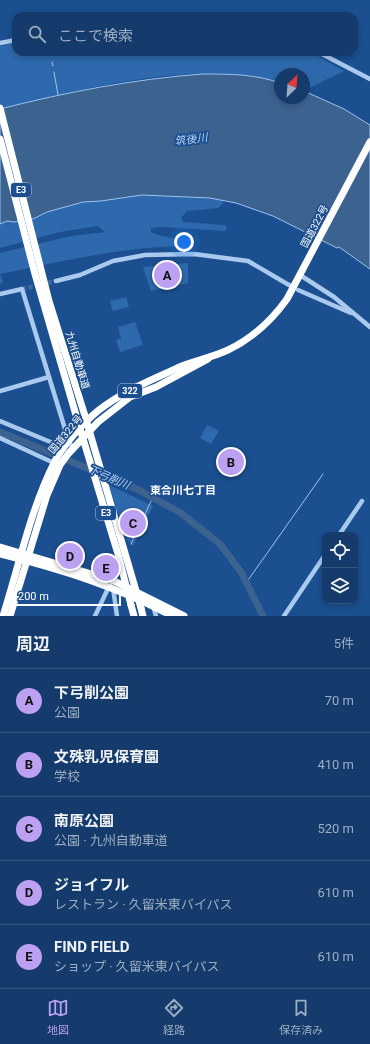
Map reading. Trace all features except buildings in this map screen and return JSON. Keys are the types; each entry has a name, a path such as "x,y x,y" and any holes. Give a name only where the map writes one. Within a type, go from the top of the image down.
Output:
{"highway":[{"name":"九州自動車道","path":"0,108 39,273 78,422 118,554 134,616"},
{"name":"九州自動車道","path":"0,139 39,273 85,416 143,616"},
{"name":"国道322号","path":"3,616 47,495 57,461 99,410 126,392 195,361 228,350 245,340 273,318 287,299 301,274 370,142"},
{"path":"0,547 25,557 111,585 184,616"},
{"path":"0,554 25,557"},
{"name":"国道322号","path":"10,616 25,557"},
{"path":"111,585 172,616"}],"street":[{"path":"0,43 12,41"},
{"path":"326,56 370,79"},
{"path":"56,281 80,275 106,264 145,255 194,254 248,261 289,285"},
{"path":"301,274 334,297 370,327"},
{"path":"0,294 22,289 49,377 67,449"},
{"path":"298,290 355,314"},
{"path":"0,391 49,377"},
{"path":"0,421 67,449"},
{"path":"0,438 57,461"},
{"path":"341,532 362,501"},
{"path":"284,616 322,560"},
{"path":"95,616 111,585"},
{"path":"111,585 117,616"},
{"path":"153,606 156,616"}],"shaded area":[{"path":"12,44 12,56 318,56 344,71 310,88 310,68 274,68 274,82 250,76 216,73 141,79 65,93 0,109 0,46"},
{"path":"142,195 222,199 223,204 218,208 187,211 181,218 184,222 224,225 227,227 225,231 163,227 151,228 151,232 155,234 179,240 190,246 118,251 0,274 0,253 71,236 105,232 98,226 60,232 0,248 0,224 7,221 14,222 33,219 47,212 83,202"},
{"path":"188,263 188,283 151,291 143,267"},
{"path":"0,274 3,281 0,285"},
{"path":"126,297 129,307 113,311 110,301"},
{"path":"135,322 143,345 120,352 116,340 121,338 118,327"},
{"path":"207,425 219,431 211,444 200,438"},
{"path":"109,485 153,506 133,546 127,540"}],"water":[{"name":"筑後川","path":"222,74 242,75 271,80 274,81 274,104 310,104 310,94 344,109 370,125 370,269 339,247 337,248 273,216 236,203 210,198 142,195 83,202 47,212 33,219 14,222 7,221 0,224 0,109 101,87 177,76"}],"waterway":[{"path":"52,62 53,66"},
{"path":"54,72 58,95"},
{"name":"下弓削川","path":"0,432 137,489 181,513 220,544 241,572 263,616"},
{"path":"246,583 323,474"},
{"path":"131,544 153,497"}],"tunnel":[{"path":"22,289 56,281"}],"place":[{"name":"下弓削公園","path":"167,275"},
{"name":"文殊乳児保育園","path":"231,462"},
{"name":"南原公園","path":"133,523"},
{"name":"ジョイフル","path":"70,556"},
{"name":"FIND FIELD","path":"106,568"}],"district":[{"name":"東合川七丁目","path":"183,490"}]}
